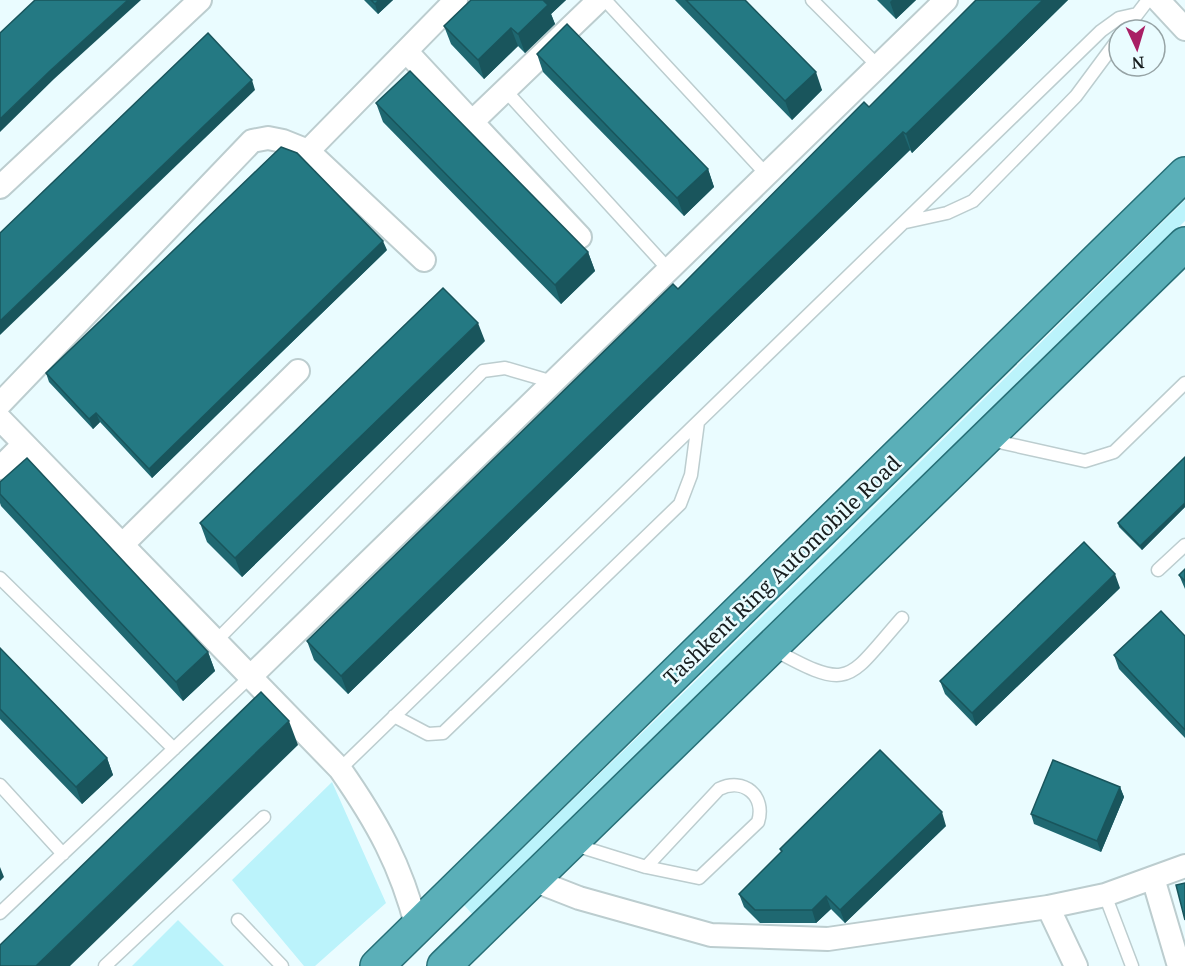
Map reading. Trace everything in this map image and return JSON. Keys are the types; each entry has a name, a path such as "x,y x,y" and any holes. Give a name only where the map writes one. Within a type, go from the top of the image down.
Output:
{"highway":[{"name":"Tashkent Ring Automobile Road","path":"377,966 1185,174"},
{"path":"417,928 447,964 1185,244"}],"street":[{"path":"0,187 201,0"},
{"path":"308,151 456,0"},
{"path":"472,122 599,0"},
{"path":"251,676 946,0"},
{"path":"1158,0 1185,29"},
{"path":"406,51 580,237"},
{"path":"0,404 252,141 268,138 308,151 424,260"},
{"path":"122,545 298,371"},
{"path":"0,418 340,768 374,817 406,886 417,928"},
{"path":"0,468 24,444"},
{"path":"533,880 579,898 711,935 828,939 1048,907 1105,895 1185,866"},
{"path":"1153,878 1179,966"},
{"path":"1048,907 1076,966"}],"lane":[{"path":"605,0 766,175"},
{"path":"812,0 878,66"},
{"path":"1134,18 1148,0"},
{"path":"340,768 1101,31 1119,18 1137,14"},
{"path":"904,222 947,213 973,201 1076,96 1107,54"},
{"path":"505,90 669,270"},
{"path":"216,640 483,371 505,368 554,382"},
{"path":"986,439 1085,461 1114,453 1185,383"},
{"path":"394,716 428,734 443,733 680,504 692,475 698,422"},
{"path":"1158,570 1185,545"},
{"path":"0,578 174,749"},
{"path":"772,649 814,672 835,677 854,672 903,618"},
{"path":"0,913 251,676"},
{"path":"0,785 63,854"},
{"path":"571,843 646,867 699,878 758,822 761,808 758,799 749,789 740,785 729,785 720,789 646,867"},
{"path":"105,966 264,817"},
{"path":"1105,895 1132,966"},
{"path":"238,920 282,966"}],"shaded area":[{"path":"1185,200 1185,221 474,916 464,905 827,554"},
{"path":"332,782 386,903 315,966 304,966 232,880"},
{"path":"178,920 224,966 132,966"}],"building":[{"path":"35,0 128,0 0,119 0,33"},
{"path":"471,0 543,0 548,5 518,34 511,28 478,60 444,26"},
{"path":"686,0 745,0 816,72 785,101"},
{"path":"976,0 1043,0 906,134 903,132 341,676 307,641 673,284 678,289 864,102 869,107"},
{"path":"567,24 708,169 677,198 537,54"},
{"path":"208,33 252,80 0,321 0,233"},
{"path":"410,71 588,252 555,285 376,103"},
{"path":"281,147 297,153 383,241 149,469 96,413 89,419 46,373"},
{"path":"443,288 478,323 235,558 200,523"},
{"path":"1185,457 1185,503 1140,546 1118,523"},
{"path":"27,458 208,652 176,682 0,494 0,482"},
{"path":"1084,542 1115,574 972,713 940,681"},
{"path":"1185,569 1185,581 1179,575"},
{"path":"1161,611 1185,636 1185,730 1114,655"},
{"path":"0,648 107,758 76,787 0,709"},
{"path":"261,692 289,721 36,966 0,966 0,945"},
{"path":"880,750 942,812 840,910 826,896 812,910 755,910 739,894 782,851 780,849"},
{"path":"1053,760 1120,787 1097,841 1031,814"},
{"path":"1185,883 1185,920 1176,885"}]}
